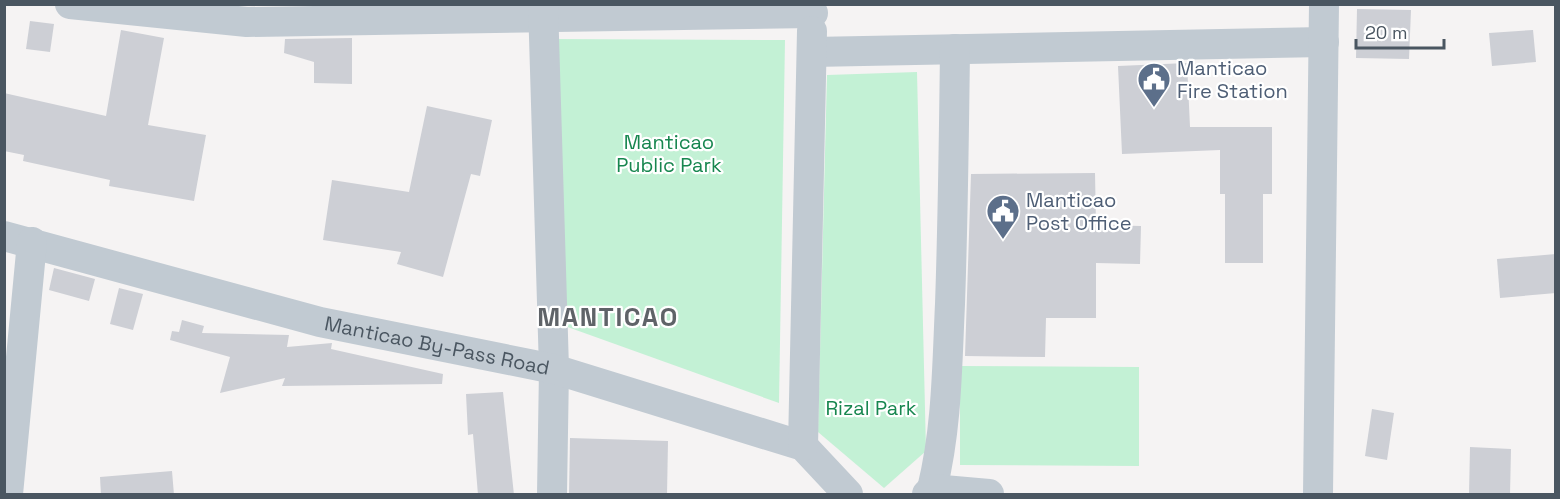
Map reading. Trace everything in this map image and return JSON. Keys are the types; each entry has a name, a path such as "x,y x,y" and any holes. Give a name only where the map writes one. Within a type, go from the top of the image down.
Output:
{"street":[{"path":"70,4 247,22 543,12 813,9 803,447"},
{"path":"1318,495 1324,4"},
{"path":"543,12 554,369 552,495"},
{"path":"812,52 1324,42"},
{"path":"955,49 952,243 946,395 940,454 929,492 989,495"},
{"path":"8,495 18,239"},
{"name":"Manticao By-Pass Road","path":"18,239 320,322 554,369 803,447 848,495"}],"green space":[{"name":"Manticao Public Park","path":"552,39 785,40 779,403 562,325"},
{"name":"Rizal Park","path":"917,72 926,451 884,488 818,432 827,75"},
{"path":"960,366 1139,367 1139,466 960,465"}],"building":[{"path":"1357,9 1411,10 1409,59 1356,58"},
{"path":"30,21 54,24 50,52 26,49"},
{"path":"121,30 164,38 148,125 206,135 194,201 109,186 110,180 23,161 24,155 4,151 4,93 106,116"},
{"path":"1533,30 1536,62 1492,66 1489,33"},
{"path":"352,38 352,84 314,83 314,62 284,53 285,39"},
{"path":"1187,63 1190,127 1272,127 1272,194 1263,194 1263,263 1225,263 1225,194 1220,194 1220,150 1122,154 1118,66"},
{"path":"427,106 492,120 480,176 471,174 443,277 397,264 401,252 323,240 332,180 409,192"},
{"path":"1095,173 1096,225 1141,226 1140,264 1096,263 1096,318 1046,318 1045,357 965,356 971,174"},
{"path":"1556,254 1556,293 1500,298 1497,259"},
{"path":"54,268 95,279 89,301 49,290"},
{"path":"119,288 143,294 133,330 110,324"},
{"path":"182,320 204,326 202,333 289,335 287,347 332,343 331,349 443,374 442,384 282,386 285,378 220,393 230,357 170,340 172,331 179,332"},
{"path":"503,392 514,495 478,495 473,434 468,435 466,394"},
{"path":"1372,409 1394,413 1387,460 1365,456"},
{"path":"570,438 668,441 667,495 569,495"},
{"path":"1470,447 1511,449 1510,495 1469,495"},
{"path":"172,471 174,495 101,495 100,477"}],"place":[{"name":"Manticao Fire Station","path":"1154,108"},
{"name":"Manticao Post Office","path":"1003,240"}],"district":[{"name":"MANTICAO","path":"608,317"}]}
